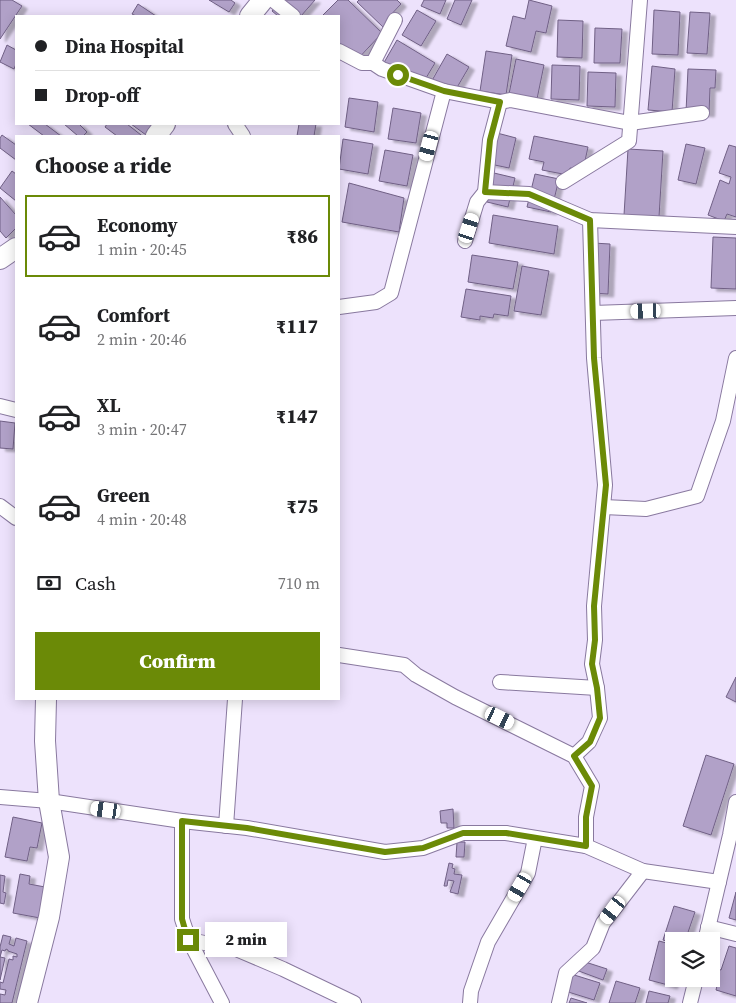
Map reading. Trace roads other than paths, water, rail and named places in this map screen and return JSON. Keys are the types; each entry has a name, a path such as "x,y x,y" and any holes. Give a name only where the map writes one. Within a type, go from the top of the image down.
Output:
{"street":[{"path":"251,15 263,0"},
{"path":"273,0 292,15"},
{"path":"563,182 629,141 640,0"},
{"path":"373,62 395,20"},
{"path":"340,52 362,63 373,62 382,69 444,91 500,102 510,100 630,124 702,113"},
{"path":"340,307 376,302 391,293 444,91"},
{"path":"465,241 478,202 485,192 490,140 500,102"},
{"path":"485,192 529,194 590,220 736,228"},
{"path":"574,756 590,742 600,718 592,664 595,640 594,606 606,485 594,358 590,220"},
{"path":"593,313 736,308"},
{"path":"604,506 646,509 697,496 723,421 736,358"},
{"path":"0,406 15,410"},
{"path":"0,506 15,517"},
{"path":"340,655 404,665 416,675 455,697 574,756 592,786 586,817 586,846"},
{"path":"500,682 597,688"},
{"path":"27,1003 49,917 59,857 49,801 45,741 46,700"},
{"path":"226,826 235,700"},
{"path":"0,797 49,801 226,826 385,852 423,848 463,833 506,833 586,846 643,870 719,882"},
{"path":"707,932 733,836 736,802"},
{"path":"182,821 182,919 188,940 222,1003"},
{"path":"470,1003 471,991 488,942 528,873 535,838"},
{"path":"559,1003 566,973 593,948 603,923 643,870"},
{"path":"708,927 736,934"},
{"path":"188,940 236,949 354,1003"},
{"path":"690,1003 694,987"}]}
